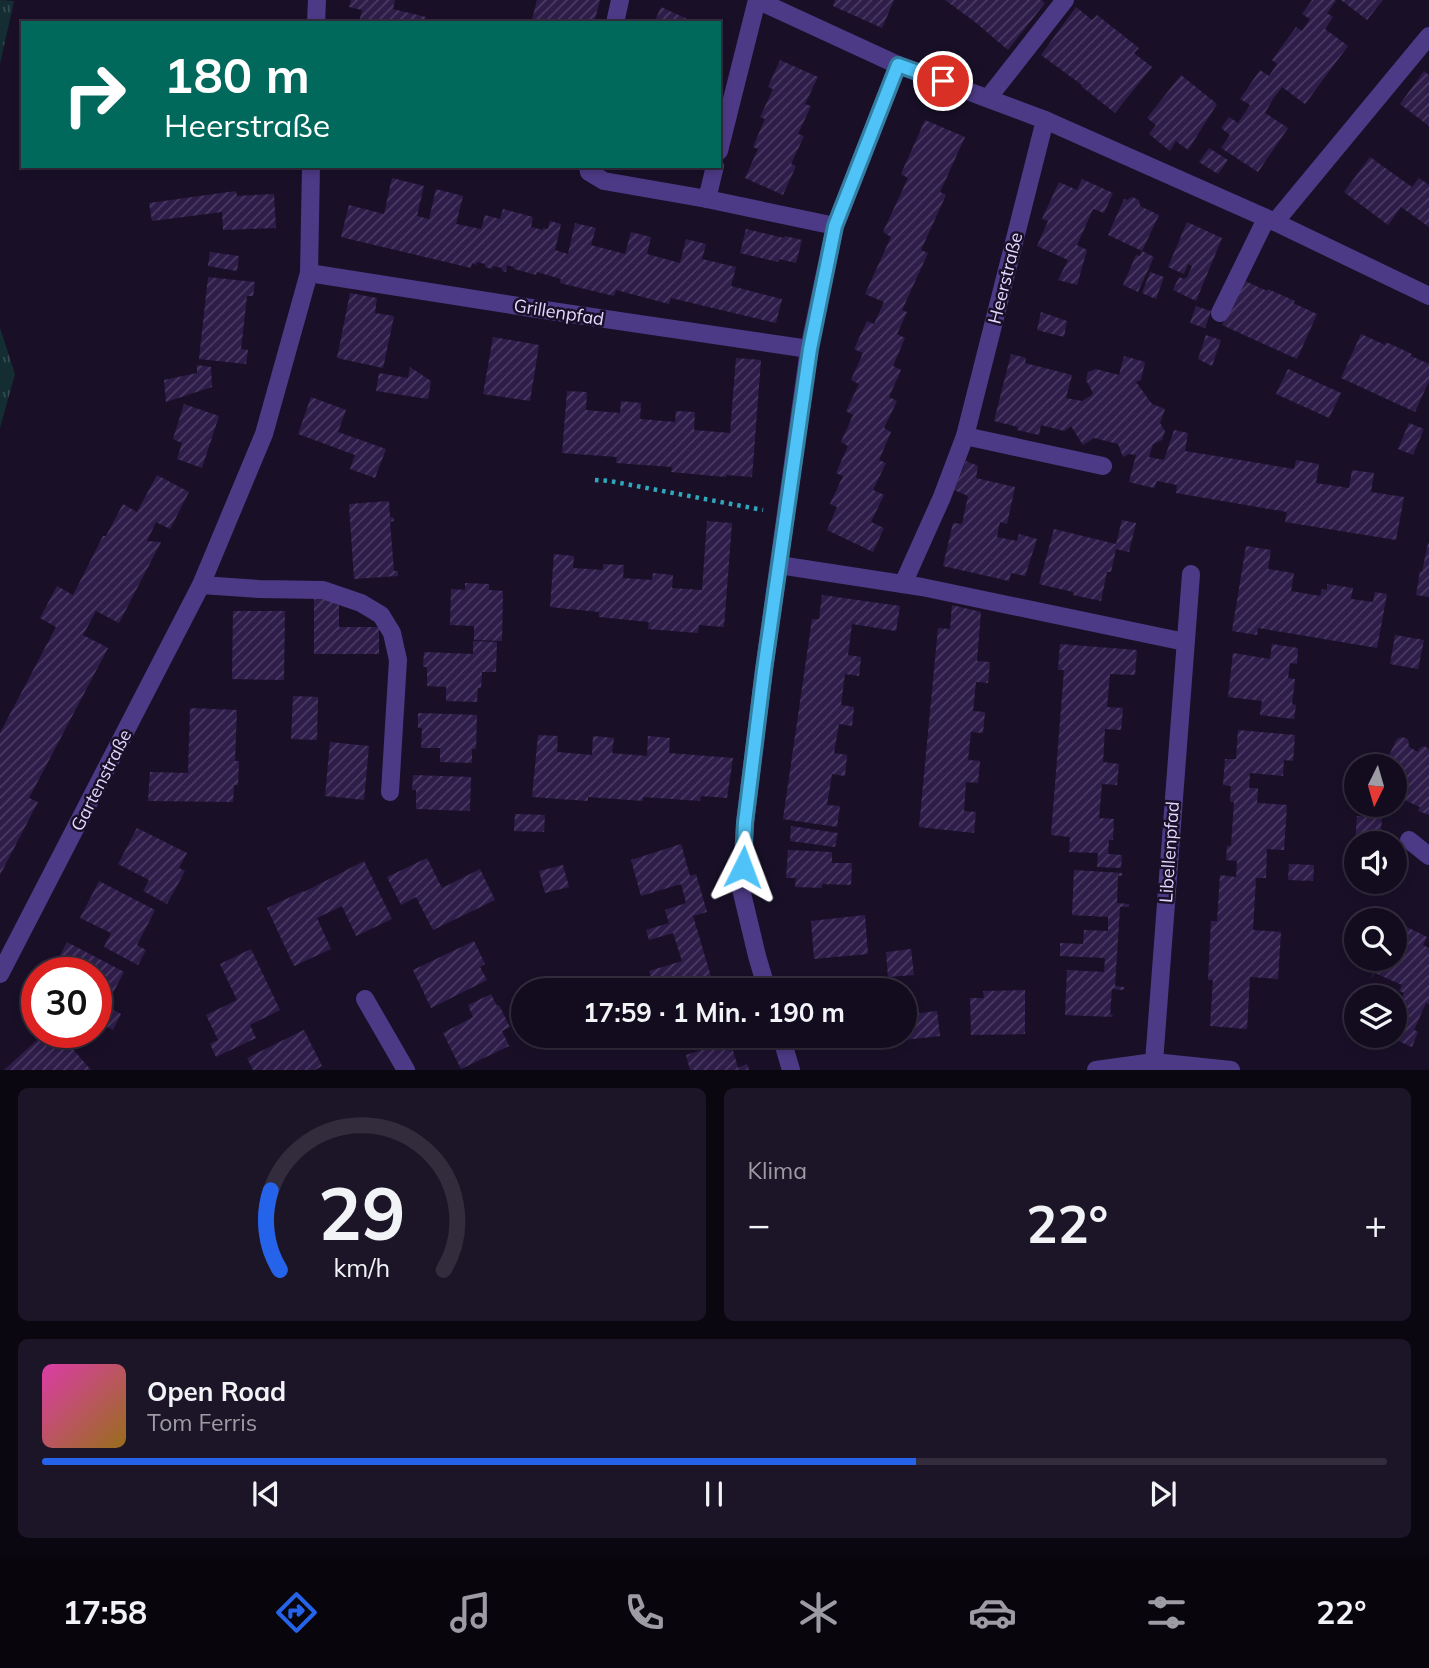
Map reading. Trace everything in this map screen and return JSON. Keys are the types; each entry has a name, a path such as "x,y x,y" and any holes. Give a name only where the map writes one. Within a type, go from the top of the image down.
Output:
{"street":[{"path":"316,21 317,0"},
{"path":"615,21 620,0"},
{"path":"721,143 757,0 898,65 1045,120 1270,220 1429,296"},
{"path":"988,98 1065,0"},
{"path":"1220,313 1270,220 1429,36"},
{"path":"763,978 741,889 745,823 810,349 835,226 898,65"},
{"name":"Heerstraße","path":"903,584 942,497 965,436 1045,120"},
{"name":"Gartenstraße","path":"0,974 201,585 264,434 309,273 311,168"},
{"path":"588,168 589,172 604,181 835,226"},
{"path":"707,199 715,168"},
{"name":"Grillenpfad","path":"309,273 531,309 810,349"},
{"path":"965,436 1103,466"},
{"path":"779,565 922,587 1185,642"},
{"name":"Libellenpfad","path":"1154,1062 1191,574"},
{"path":"201,585 323,590 361,603 381,615 392,633 398,660 390,792"},
{"path":"1409,840 1429,856"},
{"path":"365,999 406,1069"},
{"path":"785,1048 792,1069"},
{"path":"1096,1069 1154,1062 1231,1069"}],"path":[{"path":"595,480 786,514"}],"green space":[{"path":"0,0 14,1 0,64"},
{"path":"0,328 15,374 0,428"}],"building":[{"path":"351,0 395,0 393,9 426,17 425,21 359,21 362,10 349,7"},
{"path":"537,0 600,0 595,21 532,21"},
{"path":"835,0 894,0 882,28 833,6"},
{"path":"945,0 1041,0 1045,3 1008,50"},
{"path":"1312,0 1336,1 1327,13 1333,17 1325,29 1348,46 1305,104 1282,87 1273,99 1265,113 1288,128 1258,172 1221,148 1230,135 1221,128 1229,117 1238,123 1250,105 1240,99 1260,70 1269,76 1277,64 1272,60 1296,27 1302,31 1310,19 1302,14"},
{"path":"1341,0 1383,0 1367,20"},
{"path":"661,7 692,21 655,21"},
{"path":"1076,7 1092,20 1097,15 1139,48 1134,53 1152,67 1115,113 1041,55"},
{"path":"780,60 818,77 805,104 811,106 798,134 804,136 791,164 796,166 783,195 745,178 758,149 753,147 765,119 760,117 773,89 768,87"},
{"path":"1424,71 1429,75 1429,126 1400,104"},
{"path":"1181,75 1217,104 1188,150 1176,141 1170,151 1149,134 1156,125 1147,118"},
{"path":"925,120 965,137 940,192 946,195 921,250 928,253 902,310 907,312 897,334 905,338 893,366 901,370 889,397 897,401 884,428 891,432 879,460 886,463 873,490 884,495 871,522 884,528 873,552 827,530 837,507 830,504 843,476 836,473 848,446 841,442 853,415 846,411 859,384 851,380 863,353 854,349 867,321 874,324 884,302 865,294 891,237 883,232 908,178 901,174"},
{"path":"1209,148 1228,160 1218,174 1199,162"},
{"path":"1370,157 1412,187 1419,178 1429,185 1429,227 1401,207 1388,225 1344,192"},
{"path":"392,178 424,186 417,216 429,219 436,189 463,196 456,224 481,229 485,215 500,219 503,209 533,217 531,227 543,230 548,229 550,221 561,224 555,250 568,254 575,223 596,228 591,245 625,254 631,232 651,237 647,254 680,263 686,239 706,244 702,259 736,267 731,286 782,299 776,323 671,298 669,304 616,290 614,296 560,283 561,279 537,272 536,275 507,265 506,272 502,271 502,268 493,266 492,269 477,262 476,265 472,263 471,268 341,237 349,205 384,214"},
{"path":"1082,179 1113,193 1104,213 1093,209 1077,245 1087,250 1077,285 1058,280 1068,260 1037,246 1048,221 1042,219 1059,182 1077,190"},
{"path":"236,191 237,196 274,194 276,228 223,230 222,212 152,221 149,203"},
{"path":"1132,197 1139,200 1140,206 1159,215 1142,251 1108,235 1124,199"},
{"path":"1187,222 1222,238 1196,301 1173,290 1179,277 1187,277 1192,266 1188,264 1184,274 1168,267"},
{"path":"746,229 802,240 796,263 779,259 778,262 740,253"},
{"path":"1142,251 1154,257 1138,292 1123,285 1136,255 1140,256"},
{"path":"210,252 239,256 237,271 208,266"},
{"path":"1150,272 1164,277 1156,299 1142,293"},
{"path":"208,277 255,282 253,296 247,296 241,349 248,350 246,364 199,359"},
{"path":"1243,280 1295,301 1293,303 1317,314 1297,359 1222,325"},
{"path":"350,293 377,298 375,313 394,316 383,368 337,358"},
{"path":"1196,306 1211,311 1205,328 1190,323"},
{"path":"1041,312 1067,321 1064,337 1037,330"},
{"path":"1361,334 1385,345 1386,342 1429,364 1429,381 1415,412 1341,378"},
{"path":"1206,335 1221,340 1212,366 1198,359"},
{"path":"493,337 539,345 530,401 483,394"},
{"path":"1011,354 1026,358 1025,363 1072,375 1066,398 1082,401 1093,393 1086,380 1088,372 1096,369 1119,375 1124,356 1145,362 1141,380 1136,382 1152,404 1165,409 1160,423 1165,431 1162,440 1153,444 1149,457 1164,460 1174,430 1188,433 1185,451 1294,469 1296,460 1319,464 1316,483 1349,488 1352,470 1374,473 1371,492 1404,497 1396,540 1285,522 1287,512 1176,493 1177,485 1157,481 1154,488 1129,482 1136,455 1123,457 1118,444 1094,438 1083,445 1071,426 1064,431 1041,425 1039,435 994,421"},
{"path":"736,358 761,360 752,477 671,472 672,467 616,463 617,457 562,453 567,391 587,392 586,410 620,413 621,401 641,403 640,419 675,422 676,411 695,412 694,430 730,433"},
{"path":"197,365 211,367 212,387 166,402 164,380 197,373"},
{"path":"410,367 431,381 428,399 376,391 379,373 408,378"},
{"path":"1288,369 1341,393 1329,418 1276,394"},
{"path":"311,397 346,410 338,432 386,449 375,478 350,469 355,455 298,434"},
{"path":"184,404 219,416 202,468 177,459 182,443 173,439"},
{"path":"1409,423 1424,429 1413,455 1398,449"},
{"path":"966,461 978,466 976,478 1015,487 1007,524 1000,522 997,537 1017,541 1019,534 1037,539 1025,576 1011,573 1009,581 943,566 953,523 962,524 968,496 954,490"},
{"path":"157,475 189,492 170,529 156,522 147,541 161,542 119,623 96,611 83,635 108,648 29,798 38,802 0,875 0,733 56,627 40,618 57,586 73,595 103,536 106,536 123,504 137,512"},
{"path":"389,501 390,517 393,517 394,521 390,522 394,571 398,571 398,576 354,579 349,504"},
{"path":"1122,520 1136,523 1129,552 1116,549 1111,572 1107,572 1101,601 1039,584 1054,529 1116,544"},
{"path":"707,521 732,523 724,627 699,625 698,633 648,629 649,622 599,617 599,612 550,607 554,554 574,556 573,568 603,570 603,564 624,565 623,578 652,580 653,573 673,575 672,588 702,590"},
{"path":"1429,543 1429,597 1416,595"},
{"path":"1246,546 1271,550 1268,569 1294,573 1291,591 1320,596 1322,589 1327,590 1327,584 1353,588 1351,599 1373,602 1375,592 1387,594 1377,648 1258,628 1257,635 1232,631"},
{"path":"465,583 489,584 489,590 503,591 502,641 474,640 474,626 450,625 451,589 465,590"},
{"path":"822,595 900,606 896,631 852,624 848,655 861,657 859,676 845,674 841,705 854,707 852,726 839,724 834,753 847,755 845,776 832,774 827,805 840,806 837,827 783,819 812,619 819,619"},
{"path":"314,598 339,599 339,627 379,627 379,654 314,654"},
{"path":"952,605 981,612 977,661 990,662 988,683 976,682 973,711 985,712 983,733 971,732 968,760 980,761 978,783 966,782 964,811 976,812 974,833 919,827 938,628 950,629"},
{"path":"233,611 285,611 284,680 232,679"},
{"path":"1395,635 1424,640 1418,669 1390,664"},
{"path":"473,641 497,642 496,672 482,672 477,702 446,701 446,687 427,686 427,667 423,667 424,652 473,654"},
{"path":"1060,644 1137,650 1135,675 1110,674 1107,707 1123,708 1121,730 1105,729 1103,762 1119,764 1117,785 1102,784 1099,818 1114,819 1113,840 1109,840 1108,854 1122,855 1121,868 1097,867 1098,853 1069,852 1070,837 1051,835 1064,670 1058,670"},
{"path":"1272,644 1298,648 1297,664 1290,663 1288,678 1295,679 1292,704 1296,705 1294,719 1260,715 1262,701 1228,697 1233,653 1270,659"},
{"path":"293,696 318,697 317,740 291,739"},
{"path":"190,708 237,710 235,761 239,761 238,785 234,785 233,802 148,801 150,772 188,773"},
{"path":"418,713 477,715 476,749 472,749 472,763 440,762 440,748 421,748 422,728 418,728"},
{"path":"1238,730 1295,735 1293,761 1284,760 1283,776 1250,773 1249,788 1258,788 1257,803 1287,805 1284,850 1267,849 1266,878 1256,878 1253,930 1281,932 1278,979 1250,977 1247,1029 1210,1026 1213,980 1208,980 1211,921 1217,921 1220,875 1236,877 1237,861 1226,860 1227,846 1231,846 1234,802 1230,802 1231,786 1223,785 1225,759 1236,759"},
{"path":"538,735 558,736 557,752 592,755 593,736 614,738 612,753 647,756 648,736 670,738 669,753 733,758 727,798 701,796 700,801 643,797 643,801 588,797 588,801 532,797"},
{"path":"1397,739 1408,739 1409,747 1418,752 1424,746 1429,749 1429,815 1418,811 1420,807 1407,801 1407,754 1390,754"},
{"path":"330,742 369,746 364,800 325,796"},
{"path":"413,775 471,777 470,811 416,809 416,790 412,790"},
{"path":"515,814 545,815 544,832 514,831"},
{"path":"1357,817 1382,817 1381,831 1356,831"},
{"path":"791,826 838,833 835,847 790,841"},
{"path":"137,828 187,853 179,868 185,871 167,904 143,891 149,880 118,864"},
{"path":"681,844 690,876 696,874 707,912 693,916 711,978 651,978 649,971 682,961 673,933 649,940 646,930 669,923 665,910 686,903 681,884 641,896 631,860"},
{"path":"788,850 832,852 832,863 852,863 851,885 795,887 796,878 786,878"},
{"path":"427,858 442,888 480,869 495,900 433,930 416,897 401,905 387,877"},
{"path":"364,861 392,919 356,936 342,906 317,918 331,949 294,966 267,908"},
{"path":"1289,864 1314,865 1313,881 1288,880"},
{"path":"563,865 569,887 545,893 539,871"},
{"path":"1074,870 1122,873 1122,876 1118,876 1117,903 1129,904 1129,907 1120,907 1115,986 1124,987 1124,990 1112,989 1112,1017 1065,1015 1067,970 1104,972 1105,958 1060,956 1060,943 1083,944 1084,930 1108,931 1108,917 1072,915"},
{"path":"99,881 155,910 137,945 146,950 138,965 104,947 111,933 80,918"},
{"path":"865,915 868,954 814,959 811,921"},
{"path":"1407,927 1427,937 1423,945 1429,948 1429,1004 1426,1003 1414,1030 1418,1032 1412,1047 1407,1045 1407,985 1375,973 1372,978 1373,971 1407,971"},
{"path":"474,941 485,964 480,967 487,980 431,1008 413,970"},
{"path":"67,942 96,957 59,957"},
{"path":"251,949 280,1010 250,1025 256,1038 216,1057 210,1044 218,1040 206,1015 237,1000 220,964"},
{"path":"911,949 914,975 888,977 886,952"},
{"path":"112,966 124,972 112,995"},
{"path":"1025,990 1025,1034 971,1035 970,998 984,998 983,991"},
{"path":"491,994 510,1027 502,1031 509,1046 461,1069 443,1033 473,1017 468,1005"},
{"path":"112,1009 121,1014 112,1029"},
{"path":"937,1011 940,1036 917,1039 917,1014"},
{"path":"304,1030 322,1066 315,1070 253,1070 247,1058"},
{"path":"28,1048 72,1048 91,1070 4,1070"},
{"path":"708,1048 732,1048 738,1068 747,1064 749,1070 690,1070 686,1055"}],"route":[{"path":"743,867 745,823 764,670 810,349 835,226 898,65 943,81"}]}
